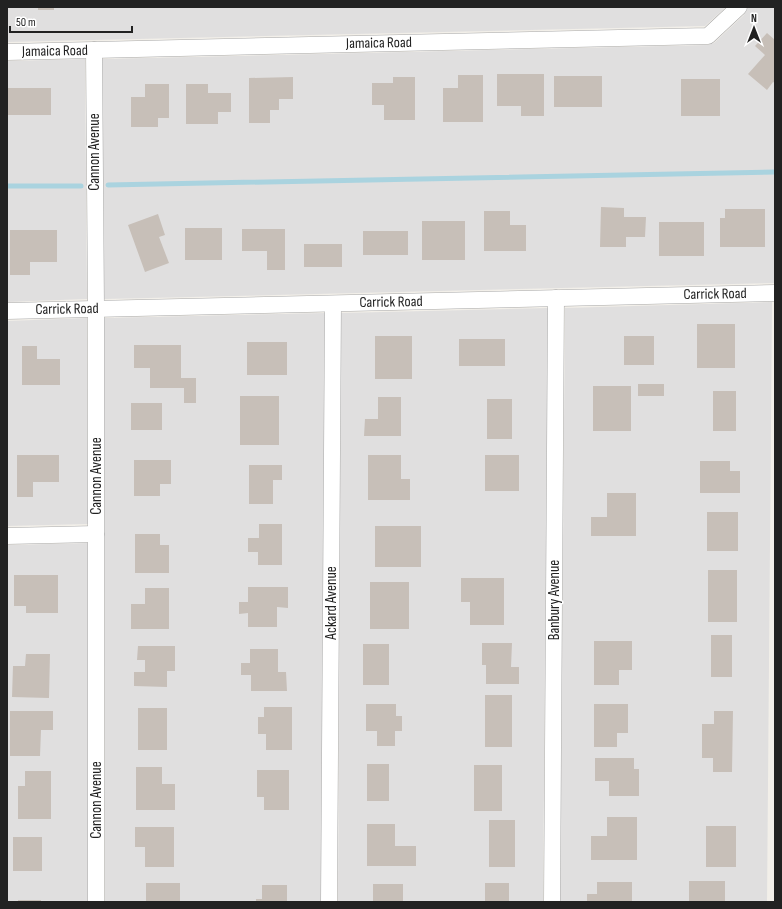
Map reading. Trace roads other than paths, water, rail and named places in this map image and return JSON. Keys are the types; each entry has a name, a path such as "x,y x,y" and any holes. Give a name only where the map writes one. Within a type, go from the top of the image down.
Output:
{"street":[{"name":"Jamaica Road","path":"7,52 708,36 739,7"},
{"name":"Cannon Avenue","path":"94,50 96,309 96,902"},
{"name":"Carrick Road","path":"7,311 775,293"},
{"name":"Banbury Avenue","path":"552,902 556,298"},
{"name":"Ackard Avenue","path":"329,902 333,304"},
{"path":"7,536 96,534"}],"waterway":[{"path":"108,185 775,172"},
{"path":"7,186 81,186"}]}
